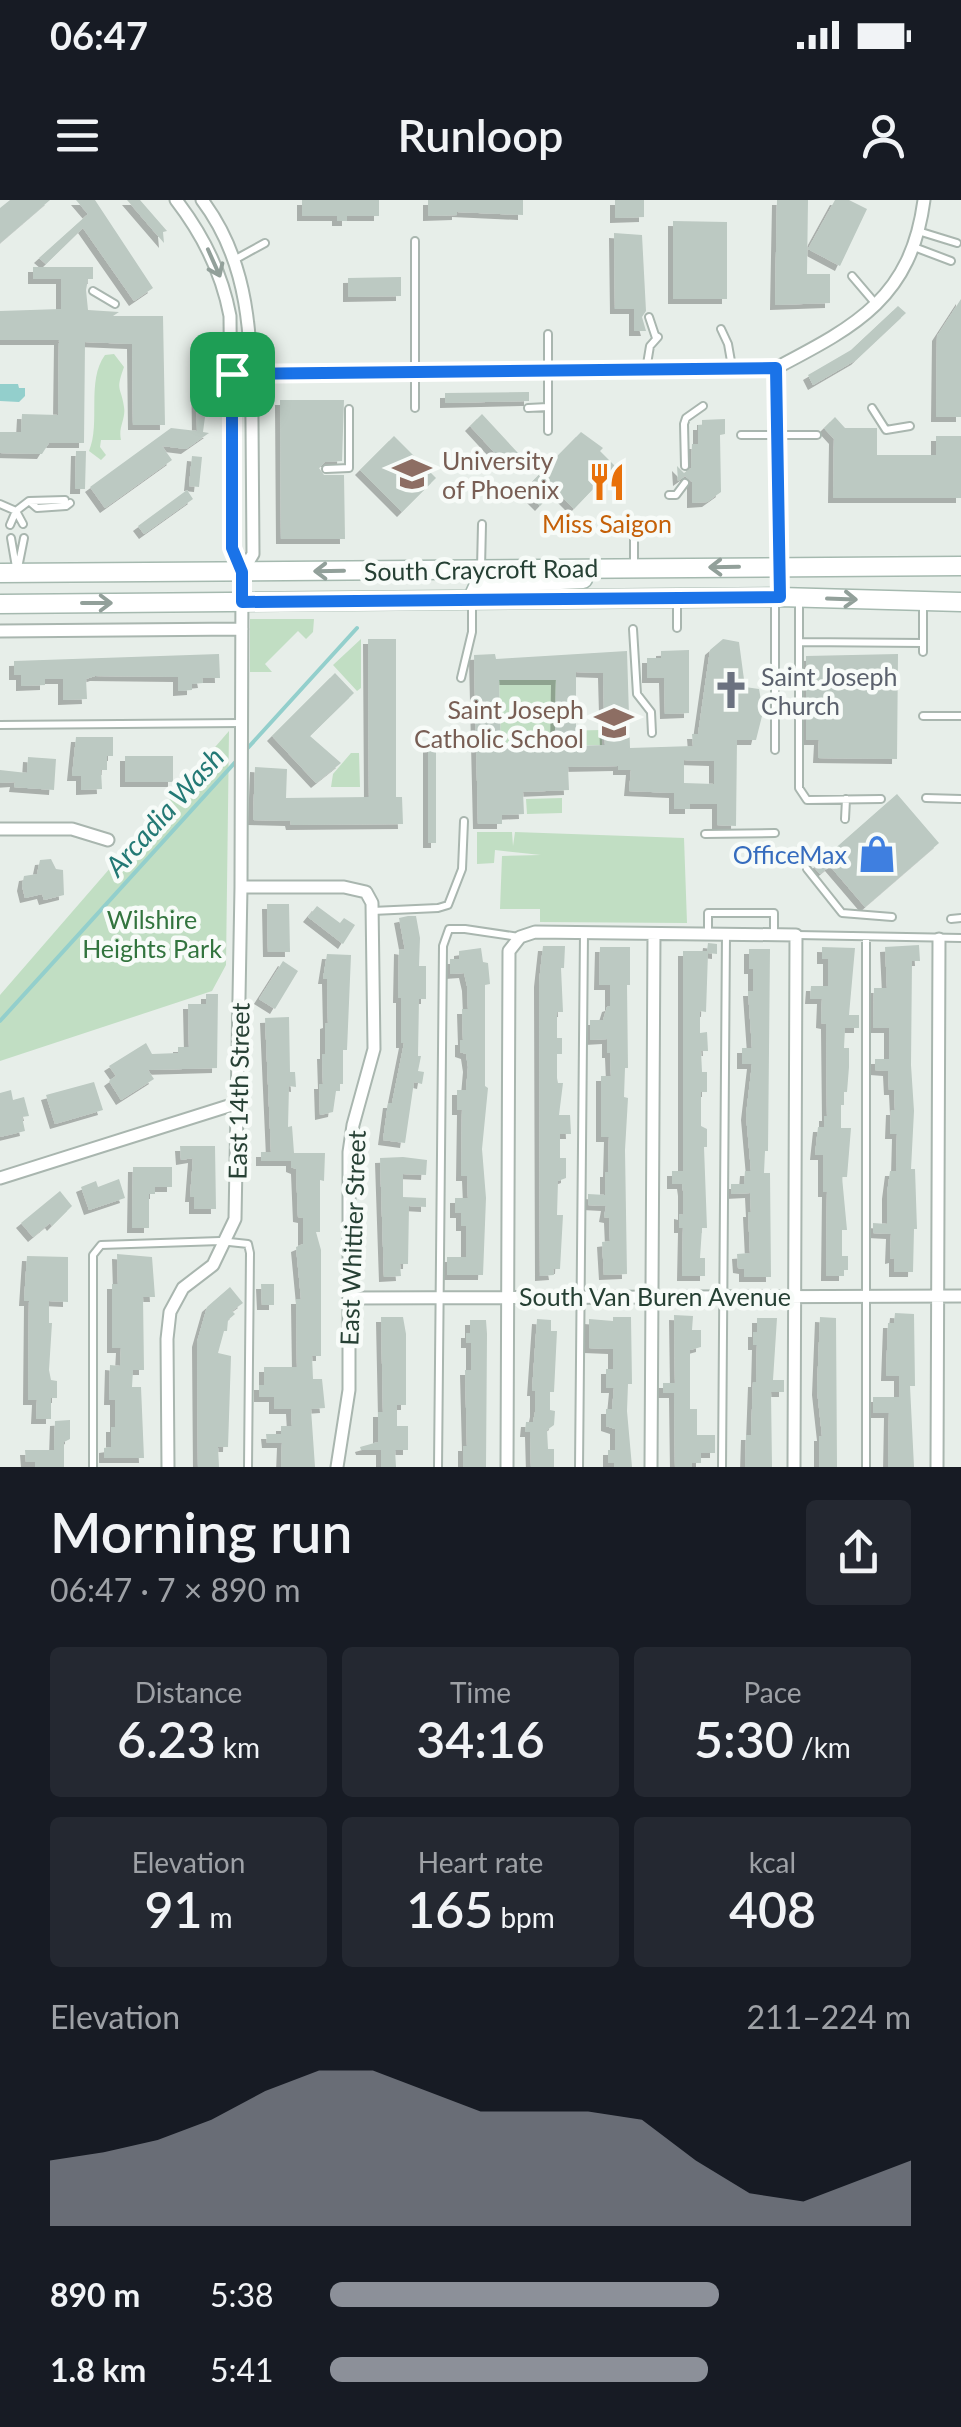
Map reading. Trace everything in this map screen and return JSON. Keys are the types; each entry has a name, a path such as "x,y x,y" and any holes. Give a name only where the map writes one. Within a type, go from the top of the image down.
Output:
{"main road":[{"name":"South Craycroft Road","path":"8,573 961,566"},
{"path":"472,600 478,587 490,582 580,580 606,568"},
{"name":"South Craycroft Road","path":"0,604 785,597 961,602"}],"street":[{"path":"176,200 210,252 226,294 232,329 232,548 242,572"},
{"path":"202,200 234,260 249,321 253,554 242,572"},
{"path":"232,374 776,368 844,332 892,288 914,246 924,200"},
{"path":"776,368 780,566 785,597"},
{"name":"East 14th Street","path":"168,1467 170,1312 183,1288 213,1265 234,1219 242,572"},
{"path":"0,631 242,629"},
{"path":"0,829 72,830 108,840"},
{"name":"East Whittier Street","path":"241,887 344,888 366,892 372,911 374,1049 349,1152 348,1390 337,1467"},
{"path":"507,1467 510,952 520,938 535,932 796,935 794,1467"},
{"path":"651,1467 654,934"},
{"path":"937,1467 939,939"},
{"path":"0,1178 238,1103"},
{"name":"South Van Buren Avenue","path":"350,1298 961,1296"}],"lane":[{"path":"918,231 957,243"},
{"path":"415,241 415,408"},
{"path":"234,260 265,243"},
{"path":"914,246 950,261"},
{"path":"852,276 876,304"},
{"path":"93,291 115,304"},
{"path":"646,370 650,346 657,338 649,317"},
{"path":"720,329 733,369"},
{"path":"548,334 548,431"},
{"path":"684,466 684,424 703,406"},
{"path":"528,408 548,408"},
{"path":"872,408 886,430 910,426"},
{"path":"326,468 349,468 349,409"},
{"path":"741,435 817,436"},
{"path":"670,495 676,495 685,483"},
{"path":"10,525 16,510 28,501 67,501"},
{"path":"1,506 16,510 24,524"},
{"path":"634,523 634,568"},
{"path":"481,569 482,524"},
{"path":"8,573 10,538"},
{"path":"8,573 24,538"},
{"path":"785,597 799,642 799,788 807,800 881,799"},
{"path":"775,750 785,597"},
{"path":"676,598 677,628"},
{"path":"461,678 472,632 472,600"},
{"path":"923,652 924,601"},
{"path":"633,629 637,694 651,712 652,733"},
{"path":"799,642 923,642"},
{"path":"923,716 961,716"},
{"path":"0,725 241,724"},
{"path":"926,798 961,799"},
{"path":"845,819 846,799"},
{"path":"372,911 448,905 462,869 464,821"},
{"path":"705,834 774,833"},
{"path":"807,869 842,913 892,917"},
{"path":"708,934 708,914 774,914 774,934"},
{"path":"951,918 961,918"},
{"path":"438,1467 444,946 450,930 520,938"},
{"path":"579,1467 584,933"},
{"path":"722,1467 726,934"},
{"path":"796,935 961,938"},
{"path":"866,937 866,1467"},
{"path":"93,1467 93,1255 101,1245 224,1242 248,1244 250,1253 248,1467"}],"green space":[{"path":"114,354 124,367 119,385 124,411 121,440 101,440 100,447 106,455 101,460 89,451 96,377 105,355"},
{"path":"250,619 314,619 313,632 306,639 298,631 265,664 272,672 250,672"},
{"path":"361,639 361,688 357,691 333,665"},
{"path":"499,680 556,680 555,731 602,730 602,745 501,748"},
{"name":"Wilshire Heights Park","path":"229,731 226,965 212,991 0,1061 0,995"},
{"path":"351,753 359,753 360,787 331,787 333,774"},
{"path":"562,798 562,813 527,814 526,799"},
{"path":"477,832 512,832 513,846 515,832 684,838 687,923 540,922 540,909 500,909 502,856 541,855 495,850 494,863 477,864"}],"water":[{"path":"0,384 18,384 25,388 25,396 19,402 0,401"}],"building":[{"path":"10,200 50,200 0,243 0,208"},
{"path":"76,200 95,200 153,288 134,301 83,228 46,264 39,258 88,214"},
{"path":"127,200 140,200 167,231 163,232 164,243"},
{"path":"302,200 379,200 379,216 347,216 347,221 337,221 337,216 302,216"},
{"path":"428,200 523,200 523,215 457,212 428,216"},
{"path":"615,200 644,200 644,217 615,218"},
{"path":"777,200 808,200 807,274 830,274 830,303 775,305"},
{"path":"835,200 849,200 867,209 840,266 808,249"},
{"path":"673,221 727,222 727,299 673,299"},
{"path":"614,233 642,235 646,311 642,317 646,331 634,331 634,309 615,309"},
{"path":"33,267 93,267 93,279 88,279 86,290 88,310 119,312 113,316 163,316 165,425 133,425 132,344 85,342 84,443 49,443 42,454 0,453 0,432 21,432 22,414 58,415 59,340 0,340 0,311 61,309 61,279 33,279"},
{"path":"401,277 401,296 348,297 348,278"},
{"path":"961,299 961,417 936,417 937,336"},
{"path":"898,306 906,313 856,360 813,385 808,375 851,350"},
{"path":"196,354 207,354 208,417 203,432 209,433 186,449 162,446 172,460 105,508 90,487 171,428 197,431"},
{"path":"529,392 529,401 445,403 445,393"},
{"path":"280,400 344,400 342,461 325,462 319,468 324,475 344,475 345,539 281,539"},
{"path":"482,414 518,453 506,465 470,426"},
{"path":"835,417 845,428 877,428 877,455 936,455 936,436 961,436 961,498 833,498 834,439 824,428"},
{"path":"725,419 725,434 720,435 721,492 707,502 692,503 692,482 685,476 678,481 677,466 684,473 691,468 692,444 698,444 698,425 702,425 702,420"},
{"path":"581,432 603,448 600,451 615,466 574,509 555,490 540,506 524,490"},
{"path":"394,436 436,478 402,512 360,470"},
{"path":"76,451 86,451 85,489 75,489"},
{"path":"192,456 202,457 199,487 189,486"},
{"path":"187,490 193,499 144,534 138,526"},
{"path":"368,639 396,639 396,797 402,797 403,824 291,825 290,821 253,820 255,767 287,769 286,798 369,797"},
{"path":"723,639 739,642 745,687 759,689 763,712 756,740 737,740 736,826 717,825 717,804 690,804 690,809 674,809 674,793 629,791 631,770 618,770 618,766 568,767 569,790 523,792 524,814 502,815 502,824 478,824 474,655 495,654 496,659 627,651 630,748 693,746 692,734 698,734 710,650","holes":["576,672 603,673 605,745 576,746","499,680 556,680 555,746 501,748","684,760 714,761 714,784 684,783"]},
{"path":"689,650 689,713 665,714 664,678 647,678 647,658 661,658 661,651"},
{"path":"219,654 220,678 202,678 203,683 192,684 192,690 178,691 178,677 95,676 86,679 87,699 63,700 63,679 21,686 21,675 14,675 14,661"},
{"path":"898,654 897,759 818,758 819,740 806,740 806,656"},
{"path":"335,673 354,693 310,736 341,763 316,783 272,736"},
{"path":"76,737 113,737 113,756 107,756 107,770 101,770 102,789 81,790 81,776 72,776"},
{"path":"428,744 436,744 436,843 428,843"},
{"path":"125,756 173,756 173,782 125,782"},
{"path":"28,757 56,759 54,790 0,783 0,770 27,773"},
{"name":"OfficeMax","path":"897,794 939,843 865,907 830,866 820,874 814,867"},
{"path":"51,859 56,869 63,870 64,895 44,900 42,894 25,898 24,876 37,874 40,860"},
{"path":"267,904 289,904 290,952 268,952"},
{"path":"317,906 340,923 344,918 355,925 343,944 308,917"},
{"path":"416,916 419,966 426,966 426,999 419,999 418,1071 424,1072 422,1084 414,1082 405,1143 383,1140 404,1043 398,998 399,949 405,950 399,918"},
{"path":"708,943 717,944 717,954 708,953 706,1012 700,1011 700,1033 707,1032 708,1051 701,1051 702,1072 707,1072 707,1092 701,1092 701,1126 707,1129 707,1228 702,1228 700,1258 705,1258 705,1276 682,1276 683,1228 679,1228 679,1214 683,1215 683,1191 682,1184 672,1184 672,1171 683,1171 683,951 707,951"},
{"path":"919,945 920,961 912,961 911,1065 911,1169 915,1169 917,1229 913,1272 894,1272 891,1234 873,1233 873,1223 887,1224 887,1194 890,1171 896,1171 897,1134 890,1134 891,1110 895,1110 888,1071 875,1070 875,1059 889,1059 889,1028 873,1028 874,988 887,988 885,947"},
{"path":"543,946 565,946 561,968 563,1012 557,1012 557,1038 562,1038 562,1054 557,1054 557,1078 558,1083 563,1083 559,1115 570,1115 571,1134 560,1134 560,1158 566,1158 566,1178 558,1181 557,1215 563,1215 560,1269 553,1269 554,1275 540,1276 539,982"},
{"path":"600,947 630,947 624,1097 628,1098 627,1274 604,1275 602,1242 610,1241 609,1218 604,1217 606,1206 588,1205 588,1194 605,1195 608,1172 609,1137 601,1137 601,1076 611,1076 610,1053 607,1039 590,1040 590,1020 603,1020 610,1006 610,985 599,985"},
{"path":"822,947 855,948 849,1015 859,1015 859,1028 845,1028 844,1048 849,1048 849,1067 847,1092 841,1105 841,1128 851,1128 847,1177 842,1177 847,1230 842,1230 842,1256 848,1256 844,1276 826,1276 827,1192 823,1192 823,1155 815,1155 818,1127 824,1127 827,1116 826,1024 821,1023 822,999 810,999 811,986 828,986 828,959 822,959"},
{"path":"481,948 483,962 488,963 490,984 485,985 488,1088 482,1149 486,1198 483,1275 447,1275 447,1257 466,1257 466,1226 461,1226 461,1213 455,1213 455,1198 468,1198 467,1176 461,1176 462,1110 457,1110 457,1090 466,1090 468,1067 466,1054 460,1052 462,1009 468,1009 467,986 464,973 450,974 450,959 459,959 459,951"},
{"path":"749,949 770,949 768,1151 764,1173 770,1173 771,1277 744,1277 744,1269 738,1268 737,1254 750,1253 750,1193 731,1194 731,1184 744,1184 745,1171 751,1171 746,1115 752,1064 742,1064 742,1048 752,1048 748,991 753,991 753,969 749,969"},
{"path":"327,954 351,955 347,1050 343,1050 343,1084 336,1091 333,1112 320,1115 319,1084 323,1084 322,1054 328,1023 327,979 323,979"},
{"path":"283,961 298,971 275,1009 259,999"},
{"path":"206,994 218,994 217,1068 148,1070 154,1079 121,1100 109,1081 116,1076 109,1066 146,1043 152,1054 178,1053 178,1047 189,1047 188,1004 206,1004"},
{"path":"289,1017 290,1072 295,1072 296,1087 289,1086 288,1127 292,1126 294,1153 325,1153 324,1181 320,1180 320,1232 316,1232 321,1250 321,1356 312,1356 313,1379 322,1379 325,1408 311,1409 315,1467 281,1467 282,1443 267,1443 266,1434 281,1434 281,1426 292,1426 291,1409 274,1409 274,1397 259,1397 264,1367 297,1367 296,1299 301,1299 296,1247 303,1244 303,1218 298,1217 296,1169 291,1167 291,1161 261,1161 261,1152 271,1152 265,1018"},
{"path":"94,1082 103,1110 55,1124 46,1095"},
{"path":"11,1090 13,1100 24,1097 29,1116 22,1117 25,1131 0,1137 0,1093"},
{"path":"180,1146 215,1146 216,1209 194,1209 194,1197 190,1197 193,1158 181,1160"},
{"path":"380,1158 427,1160 426,1175 403,1174 403,1197 426,1198 426,1207 409,1206 408,1264 400,1264 401,1276 384,1277"},
{"path":"133,1167 172,1167 172,1187 155,1187 155,1194 149,1194 149,1228 132,1228"},
{"path":"119,1179 125,1198 89,1210 81,1187 96,1181 98,1187"},
{"path":"60,1191 72,1206 52,1226 50,1223 33,1237 21,1223"},
{"path":"117,1254 152,1257 155,1297 143,1297 144,1370 133,1370 132,1387 141,1387 144,1458 104,1458 104,1448 111,1447 111,1427 115,1427 115,1400 109,1400 110,1365 120,1366 121,1348 112,1348 112,1284 118,1284"},
{"path":"27,1256 68,1257 68,1302 49,1301 49,1370 51,1380 57,1381 57,1398 51,1398 51,1419 36,1419 37,1400 28,1400 29,1301 24,1301"},
{"path":"261,1284 274,1284 274,1305 262,1305"},
{"path":"230,1287 243,1303 232,1311 235,1314 228,1320 218,1353 231,1356 228,1447 218,1447 219,1467 198,1467 197,1342 207,1307"},
{"path":"895,1313 914,1314 915,1386 910,1386 914,1467 888,1467 889,1413 873,1413 873,1397 899,1397 899,1376 886,1376 888,1323 894,1323"},
{"path":"674,1315 693,1316 692,1330 701,1330 701,1347 690,1350 690,1409 697,1409 697,1435 715,1435 715,1453 701,1453 701,1463 692,1463 692,1467 675,1467 674,1393 663,1393 663,1383 675,1383"},
{"path":"381,1317 403,1317 406,1334 406,1405 397,1405 397,1426 408,1426 408,1450 395,1450 396,1467 381,1467 381,1450 360,1447 378,1442 378,1412 383,1412"},
{"path":"613,1317 631,1317 632,1384 628,1384 627,1411 632,1467 608,1463 608,1450 615,1450 615,1429 606,1426 606,1409 612,1409 614,1388 606,1388 606,1369 613,1369 613,1349 589,1348 589,1319 613,1321"},
{"path":"820,1317 836,1318 837,1467 819,1467"},
{"path":"757,1318 777,1318 773,1380 784,1380 784,1392 771,1392 772,1467 745,1467 746,1435 751,1435 756,1382 757,1345 753,1345 753,1332 757,1332"},
{"path":"537,1319 551,1320 551,1331 557,1331 554,1392 550,1392 554,1425 547,1430 548,1449 554,1449 554,1467 531,1467 530,1432 525,1432 526,1422 533,1422 535,1412 532,1391"},
{"path":"470,1320 486,1320 486,1467 463,1467 463,1446 467,1446 465,1370 471,1370 471,1343 466,1343 466,1333 470,1333"},
{"path":"70,1420 70,1439 64,1442 64,1467 35,1467 35,1462 26,1462 25,1450 54,1450 55,1421"}],"waterway":[{"name":"Arcadia Wash","path":"245,751 357,628"},
{"name":"Arcadia Wash","path":"0,1021 239,758"}],"place":[{"name":"University of Phoenix","path":"412,474"},
{"name":"Miss Saigon","path":"607,482"},
{"name":"Saint Joseph Church","path":"731,690"},
{"name":"Saint Joseph Catholic School","path":"614,723"},
{"name":"OfficeMax","path":"877,854"}],"route":[{"path":"776,368 780,597 242,602 242,572 232,548 232,374 776,368"}]}
